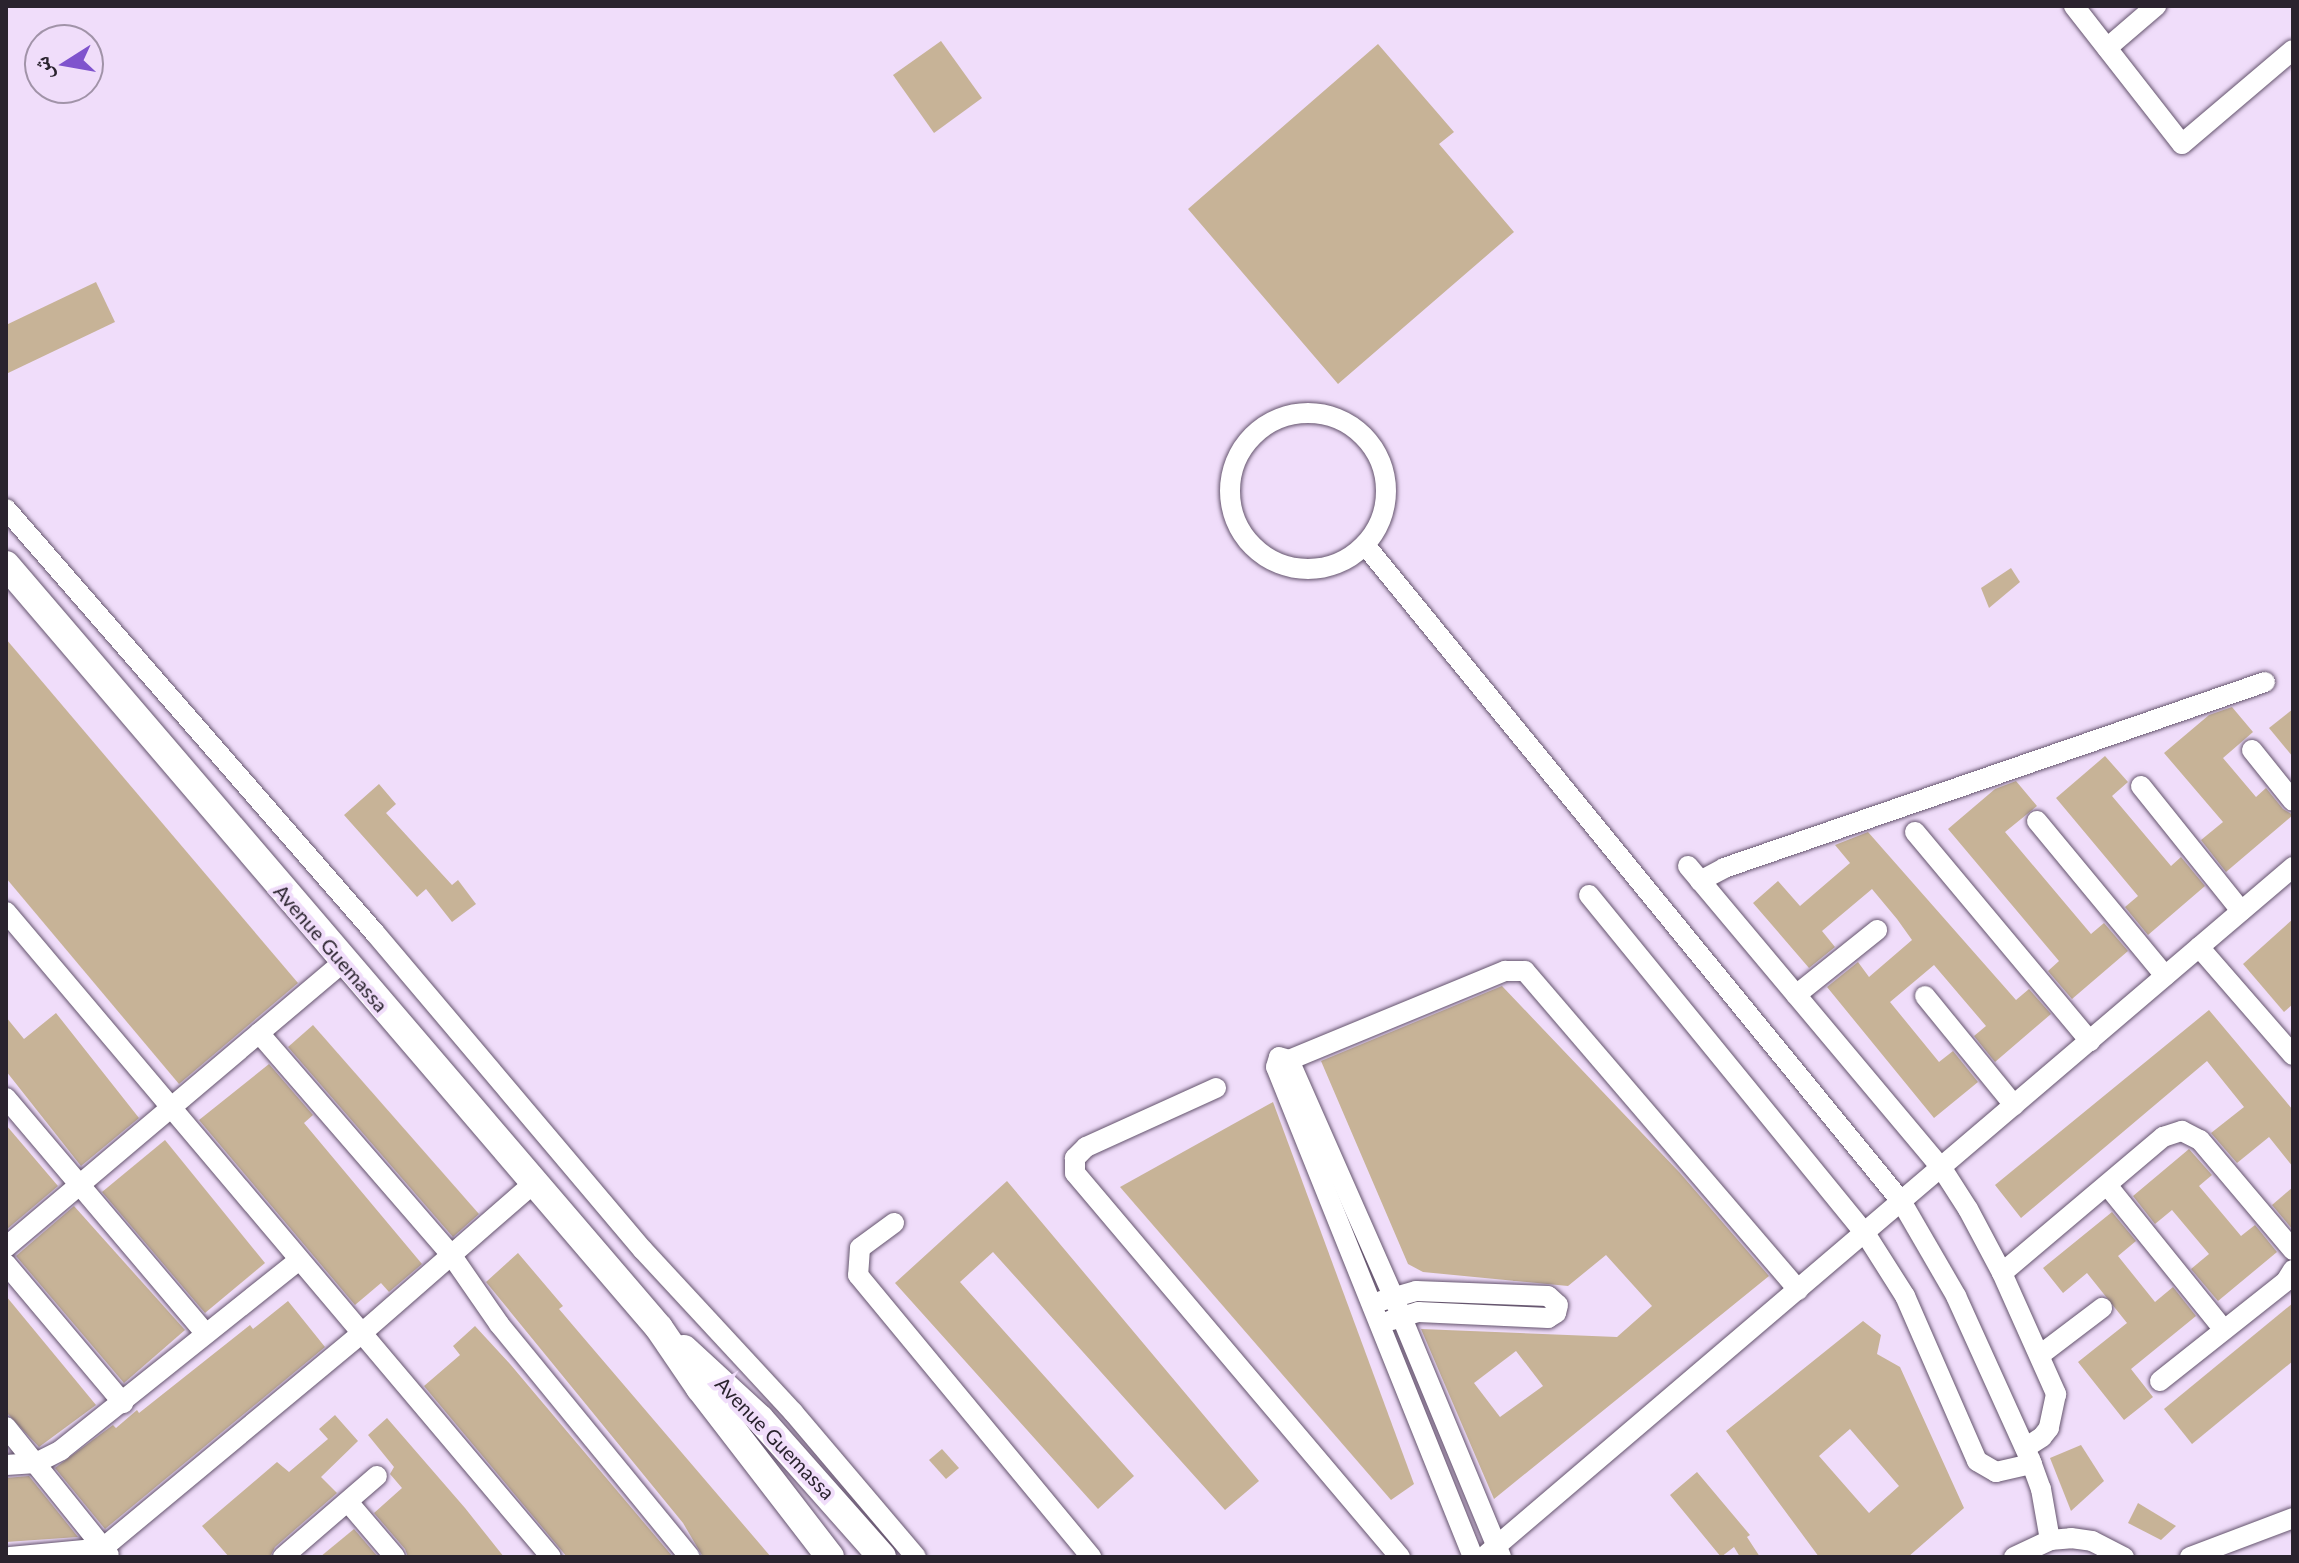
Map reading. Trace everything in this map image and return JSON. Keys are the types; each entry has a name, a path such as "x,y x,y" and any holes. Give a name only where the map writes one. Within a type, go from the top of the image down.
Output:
{"main road":[{"name":"Avenue Guemassa","path":"6,565 659,1328 708,1400 824,1554"},
{"name":"Avenue Guemassa","path":"659,1328 760,1419 882,1557"}],"street":[{"path":"2074,6 2182,144 2293,50"},
{"path":"2107,48 2156,6"},
{"path":"1302,412 1341,419 1359,430 1383,466 1386,487 1385,508 1377,528 1365,545 1331,566 1312,569 1292,568 1260,553 1240,528 1230,494 1231,474 1249,439 1273,421 1302,412"},
{"path":"6,509 375,933 643,1250 793,1412 916,1557"},
{"path":"1365,545 1901,1201 1940,1264 2028,1456 2050,1540"},
{"path":"1589,895 1865,1233 1905,1296 1977,1461 1996,1472 2028,1456 2049,1428 2056,1406 2053,1383 2002,1273 1941,1167 1694,874 1724,868 2265,682"},
{"path":"2252,750 2293,801"},
{"path":"2141,786 2241,911"},
{"path":"2037,821 2165,976"},
{"path":"1915,832 2090,1041"},
{"path":"1473,1557 1275,1064 1283,1056 1289,1060 1397,1305 1494,1554 2293,867"},
{"path":"6,912 551,1557"},
{"path":"1796,995 1877,930"},
{"path":"2199,947 2293,1055"},
{"path":"6,1247 343,962"},
{"path":"1289,1060 1505,971 1525,971 1798,1290"},
{"path":"1925,996 2014,1105"},
{"path":"259,1033 452,1256 499,1324 690,1557"},
{"path":"1216,1088 1086,1147 1075,1158 1075,1173 1400,1557"},
{"path":"6,1098 206,1334"},
{"path":"2002,1273 2172,1132 2192,1134 2293,1250"},
{"path":"10,1557 107,1552 534,1183"},
{"path":"2107,1185 2224,1330"},
{"path":"894,1223 860,1248 858,1275 1091,1557"},
{"path":"6,1465 36,1463 61,1450 298,1261"},
{"path":"6,1264 123,1403"},
{"path":"2160,1381 2286,1281 2293,1270"},
{"path":"1372,1306 1397,1305 1418,1312 1548,1318 1556,1313 1558,1305 1548,1296 1416,1291 1397,1305 1380,1326"},
{"path":"2040,1355 2102,1308"},
{"path":"6,1427 107,1552"},
{"path":"283,1557 377,1476"},
{"path":"348,1502 395,1557"},
{"path":"2190,1557 2240,1548 2293,1518"},
{"path":"2014,1557 2025,1548 2050,1540 2092,1541 2124,1557"}],"building":[{"path":"941,41 982,98 934,133 893,75"},
{"path":"1378,44 1454,132 1439,144 1514,232 1338,384 1188,209"},
{"path":"96,282 115,322 6,374 6,325"},
{"path":"2011,568 2020,582 1989,608 1981,588"},
{"path":"6,639 298,983 179,1084 6,878"},
{"path":"2232,707 2253,732 2223,758 2256,797 2266,788 2283,809 2293,815 2226,872 2201,840 2223,822 2164,753 2209,715"},
{"path":"2293,709 2293,757 2269,728"},
{"path":"2105,756 2128,782 2112,796 2171,866 2181,857 2205,886 2148,935 2125,907 2138,896 2056,798"},
{"path":"2016,781 2037,806 2005,832 2091,934 2104,923 2128,951 2072,999 2048,971 2059,961 1948,829 1995,789"},
{"path":"379,784 396,804 386,813 452,885 458,880 476,904 452,922 426,889 417,897 344,815"},
{"path":"1868,832 2016,1000 2029,989 2051,1014 1995,1062 1974,1036 1986,1026 1934,965 1890,1002 1939,1062 1953,1051 1978,1082 1934,1118 1827,987 1858,962 1869,977 1912,940 1872,889 1822,931 1835,947 1809,968 1753,903 1778,881 1800,906 1850,863 1835,845"},
{"path":"2293,919 2293,1004 2284,1012 2243,964"},
{"path":"1502,986 1680,1173 1769,1276 1494,1499 1421,1329 1617,1337 1652,1306 1606,1255 1568,1286 1423,1272 1408,1264 1321,1061","holes":["1516,1351 1543,1386 1500,1417 1474,1383"]},
{"path":"2209,1010 2293,1110 2293,1167 2269,1137 2237,1163 2211,1133 2244,1107 2207,1061 2021,1218 1995,1185"},
{"path":"56,1013 139,1118 81,1166 6,1071 6,1017 24,1039"},
{"path":"313,1025 479,1214 453,1237 288,1047"},
{"path":"269,1064 313,1115 304,1123 422,1264 389,1292 381,1283 355,1305 199,1120"},
{"path":"1273,1102 1414,1484 1391,1500 1120,1187"},
{"path":"6,1125 58,1186 6,1230"},
{"path":"165,1140 265,1263 205,1313 102,1192"},
{"path":"2189,1149 2212,1175 2199,1186 2241,1236 2255,1225 2277,1252 2218,1301 2191,1269 2209,1254 2172,1210 2155,1224 2133,1196"},
{"path":"1007,1181 1259,1481 1225,1510 993,1252 960,1282 1134,1476 1098,1509 895,1283"},
{"path":"2293,1187 2293,1230 2272,1205"},
{"path":"74,1206 185,1330 124,1383 16,1256"},
{"path":"2112,1212 2136,1241 2118,1256 2155,1302 2173,1287 2196,1316 2131,1369 2153,1397 2124,1420 2078,1362 2127,1323 2087,1273 2063,1293 2043,1268"},
{"path":"518,1253 563,1306 559,1309 771,1557 703,1557 683,1523 486,1282"},
{"path":"6,1296 96,1405 39,1447 6,1412"},
{"path":"288,1301 325,1347 105,1529 55,1468 113,1425 116,1428 137,1410 139,1413 250,1325 253,1329"},
{"path":"2293,1303 2293,1361 2192,1444 2164,1409"},
{"path":"1863,1321 1881,1335 1877,1354 1900,1367 1964,1508 1908,1557 1819,1557 1726,1431","holes":["1850,1429 1899,1486 1869,1513 1819,1456"]},
{"path":"475,1326 673,1557 567,1557 424,1386 460,1355 453,1346"},
{"path":"335,1415 358,1441 321,1477 337,1493 275,1547 270,1557 229,1557 202,1526 277,1462 289,1472 328,1439 319,1429"},
{"path":"387,1418 504,1557 408,1557 405,1549 374,1513 402,1488 390,1474 394,1467 368,1435"},
{"path":"2081,1445 2104,1481 2071,1511 2050,1458"},
{"path":"942,1449 959,1468 946,1479 929,1460"},
{"path":"1697,1472 1750,1535 1747,1537 1760,1557 1740,1557 1734,1547 1721,1557 1670,1495"},
{"path":"29,1476 78,1537 6,1542 6,1478"},
{"path":"2138,1503 2176,1526 2161,1540 2128,1523"},
{"path":"354,1529 378,1557 320,1557"}]}
